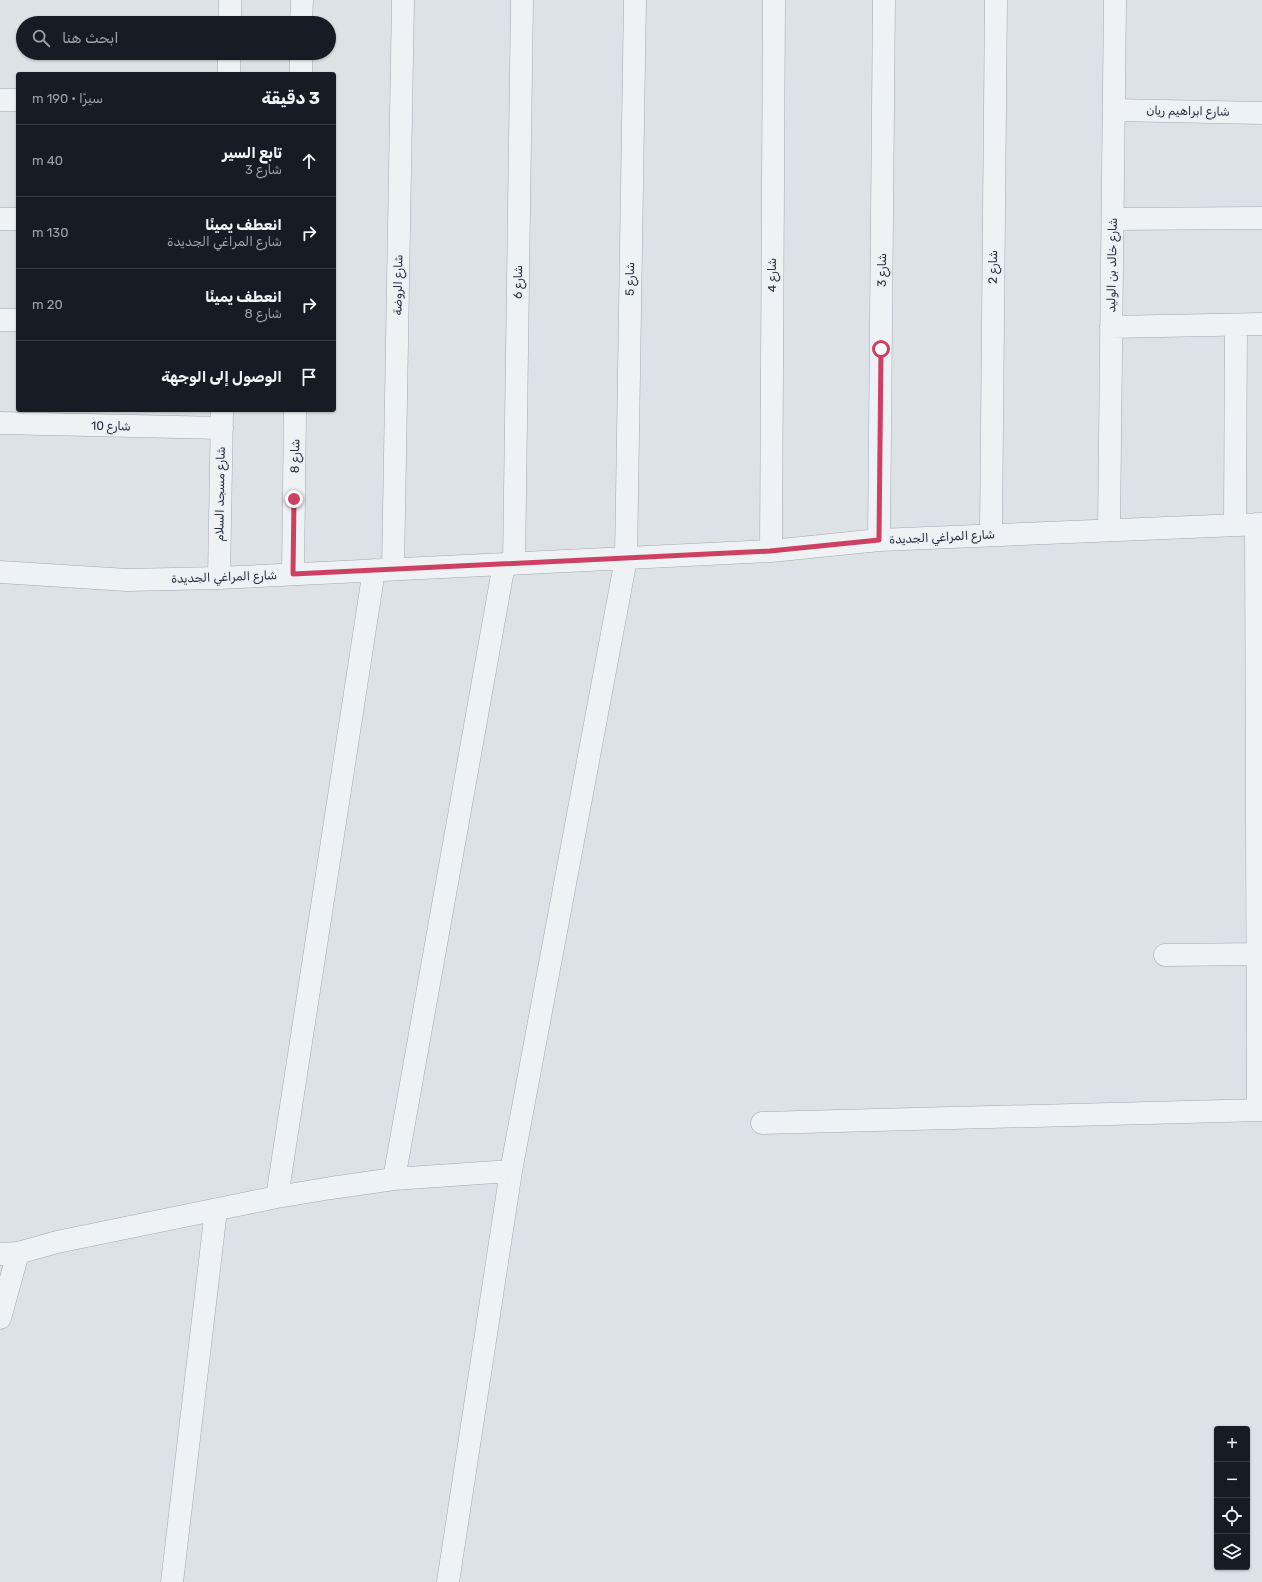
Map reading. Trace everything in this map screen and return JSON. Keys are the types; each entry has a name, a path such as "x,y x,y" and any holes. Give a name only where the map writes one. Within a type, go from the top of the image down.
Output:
{"street":[{"path":"230,0 230,16"},
{"path":"301,16 302,0"},
{"name":"شارع الروضة","path":"277,1197 384,570 403,0"},
{"name":"شارع 6","path":"394,1179 509,564 522,0"},
{"name":"شارع 5","path":"448,1582 511,1171 626,559 635,0"},
{"name":"شارع 4","path":"770,551 774,0"},
{"name":"شارع 3","path":"879,540 884,0"},
{"name":"شارع 2","path":"991,534 996,0"},
{"name":"شارع خالد بن الوليد","path":"1109,529 1115,0"},
{"path":"229,60 229,72"},
{"path":"301,60 301,72"},
{"path":"0,100 16,100"},
{"name":"شارع ابراهيم ريان","path":"1114,110 1262,113"},
{"path":"1113,219 1262,218"},
{"path":"0,219 16,219"},
{"path":"0,320 16,320"},
{"path":"762,1123 1260,1110 1260,954 1251,524 1236,324"},
{"path":"1111,327 1262,324"},
{"name":"شارع 8","path":"293,574 295,412"},
{"name":"شارع 10","path":"0,423 222,419"},
{"name":"شارع مسجد السلام","path":"219,578 222,419"},
{"name":"شارع المراغي الجديدة","path":"0,572 127,580 219,578 770,551 879,540 991,534 1251,524"},
{"path":"1165,955 1260,954"},
{"path":"0,1318 9,1253 277,1197 394,1179 511,1171"},
{"path":"172,1582 216,1210"}],"route":[{"path":"294,499 293,574 770,551 879,540 881,349"}]}
